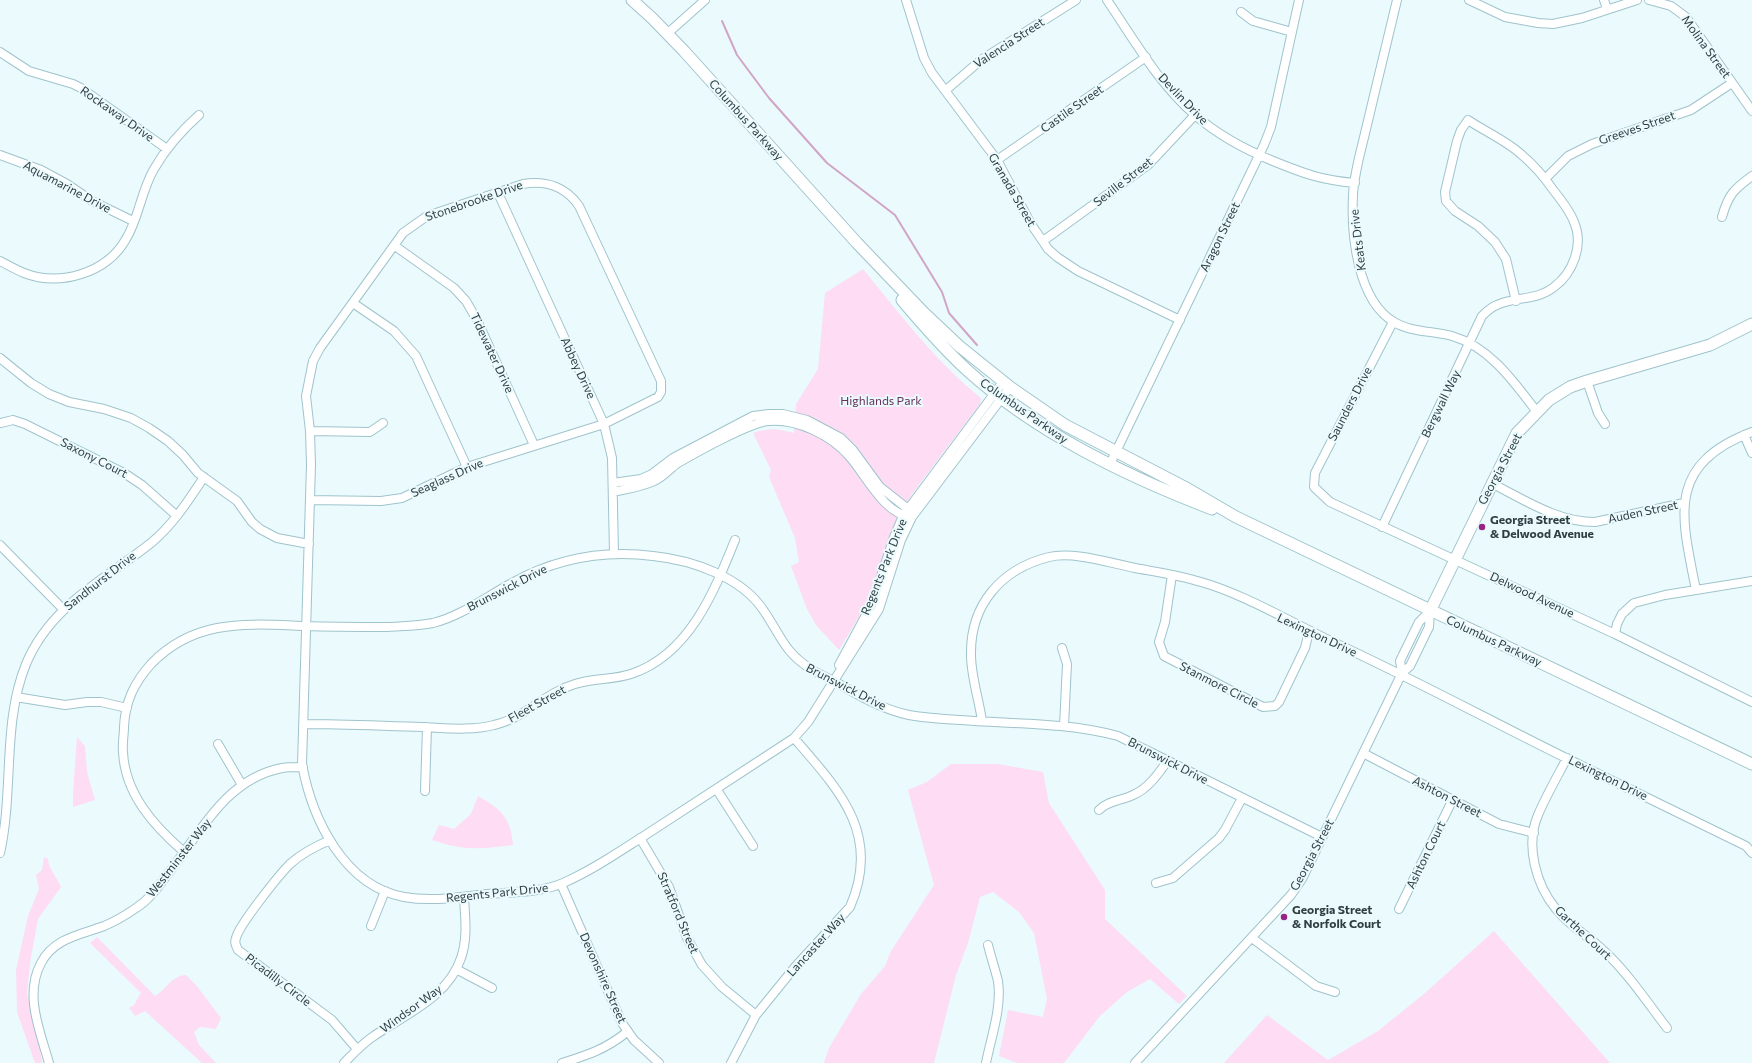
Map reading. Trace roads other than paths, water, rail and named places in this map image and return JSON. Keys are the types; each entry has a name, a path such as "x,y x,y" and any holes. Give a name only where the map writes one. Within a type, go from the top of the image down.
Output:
{"main road":[{"name":"Columbus Parkway","path":"632,0 668,33 857,243 924,313 959,346 1007,384 1065,425 1236,517 1752,764"},
{"name":"Columbus Parkway","path":"857,243 938,342 969,372 1028,417 1069,442 1110,464 1204,507 1236,517"},
{"name":"Georgia Street","path":"1430,611 1491,483 1517,433 1537,412 1559,393 1587,381 1710,345 1752,324"}],"street":[{"path":"668,33 705,0"},
{"name":"Granada Street","path":"906,0 924,58 997,160 1031,224 1043,241 1066,265 1180,320"},
{"name":"Valencia Street","path":"946,90 981,60 1076,0"},
{"name":"Devlin Drive","path":"1107,0 1162,79 1195,115 1228,139 1259,155 1308,176 1327,181 1355,183"},
{"name":"Aragon Street","path":"1110,464 1259,155 1271,127 1299,0"},
{"name":"Keats Drive","path":"1397,0 1375,90 1353,195 1354,234 1362,277 1376,305 1393,322 1454,337 1483,352 1504,371 1537,412"},
{"path":"1469,0 1505,17 1538,23 1569,22 1637,0"},
{"path":"1604,0 1608,9"},
{"name":"Molina Street","path":"1649,0 1671,6 1686,17 1752,111"},
{"path":"1241,12 1253,21 1292,32"},
{"name":"Rockaway Drive","path":"0,52 30,71 63,80 81,88 167,149"},
{"name":"Castile Street","path":"997,160 1146,57"},
{"name":"Greeves Street","path":"1545,179 1568,156 1592,144 1691,110 1732,83"},
{"path":"0,261 24,273 45,278 63,278 86,272 99,266 114,254 126,239 154,169 167,149 178,135 199,115"},
{"name":"Seville Street","path":"1043,241 1148,165 1195,115"},
{"name":"Bergwall Way","path":"1382,527 1482,316 1496,305 1516,301 1543,294 1554,288 1562,280 1576,258 1577,235 1575,223 1568,210 1545,179 1521,154 1468,120 1461,130 1445,192 1446,201 1454,211 1478,226 1495,242 1506,259 1516,301"},
{"name":"Aquamarine Drive","path":"0,155 41,170 67,184 92,201 133,221"},
{"path":"1722,217 1727,199 1741,183 1752,176"},
{"name":"Stonebrooke Drive","path":"309,544 310,431 306,396 313,362 320,348 404,233 427,216 523,184 543,183 562,189 576,201 661,381 661,392 658,397 604,424"},
{"name":"Abbey Drive","path":"498,193 604,424 612,458 614,554"},
{"name":"Tidewater Drive","path":"395,246 454,288 466,301 477,320 534,445"},
{"path":"354,303 394,331 416,356 467,467"},
{"name":"Saunders Drive","path":"1314,487 1315,474 1393,322"},
{"path":"0,358 31,383 49,394 69,402 104,409 124,415 149,428 168,441 204,477 237,501 252,522 269,534 290,541 309,544"},
{"path":"1587,381 1598,413 1605,424"},
{"name":"Regents Park Drive","path":"309,544 303,767 314,809 330,840 346,861 362,877 385,891 405,897 423,899 464,897 550,888 597,866 717,790 794,738 808,722 879,609 910,513 1007,384"},
{"path":"783,414 807,420 841,438 853,450 880,487 910,513 903,516 875,492 848,455 834,443 804,427 782,421 755,423 677,464 655,481 643,486 613,487 641,479 652,474 673,458 753,416 783,414"},
{"name":"Saxony Court","path":"1,423 13,420 25,424 124,473 142,486 177,516"},
{"path":"310,431 370,432 383,423"},
{"name":"Seaglass Drive","path":"310,500 381,501 402,498 467,467 604,424"},
{"path":"1696,590 1684,522 1684,503 1689,484 1700,466 1718,448 1748,433 1752,453"},
{"name":"Sandhurst Drive","path":"0,853 6,819 14,710 16,697 26,664 48,626 63,609 81,593 151,543 184,508 204,477"},
{"name":"Auden Street","path":"1491,483 1556,516 1580,522 1595,522 1684,503"},
{"name":"Delwood Avenue","path":"1314,487 1330,502 1382,527 1456,559 1615,634 1752,702"},
{"name":"Regents Park Drive","path":"833,681 844,654 872,604 894,537 903,516"},
{"name":"Fleet Street","path":"304,724 427,727 465,730 508,721 529,711 559,690 575,684 614,678 648,668 675,648 686,636 720,576 735,540"},
{"path":"0,545 63,609"},
{"name":"Brunswick Drive","path":"184,852 151,821 139,804 132,788 123,753 127,708 135,684 158,657 172,647 199,632 235,624 369,627 430,624 453,616 539,570 568,561 614,554 656,556 679,560 720,576 746,591 757,602 784,645 795,658 815,672 876,704 894,711 933,718 1064,726 1091,729 1118,736 1322,837"},
{"name":"Lexington Drive","path":"982,721 971,657 972,636 976,619 983,603 1001,580 1022,567 1050,557 1065,556 1172,575 1202,582 1241,598 1402,673 1567,758 1746,846 1752,853"},
{"name":"Stanmore Circle","path":"1172,575 1165,622 1159,642 1164,656 1263,707 1274,706 1279,702 1305,648 1309,631"},
{"path":"1615,634 1617,624 1622,614 1634,603 1665,595 1752,581"},
{"name":"Georgia Street","path":"1135,1063 1160,1034 1277,912 1302,879 1402,673 1410,666 1429,627 1430,611"},
{"path":"1062,648 1067,664 1064,726"},
{"path":"16,697 65,705 87,702 102,702 127,708"},
{"path":"425,791 427,727"},
{"name":"Lancaster Way","path":"731,1063 756,1015 795,967 850,907 855,896 859,877 861,846 853,816 838,790 794,738"},
{"path":"218,744 242,785"},
{"name":"Ashton Street","path":"1363,753 1452,801 1499,824 1534,833"},
{"name":"Garthe Court","path":"1567,758 1537,816 1534,833 1535,869 1540,884 1556,910 1576,930 1603,950 1621,968 1667,1028"},
{"path":"1099,810 1106,803 1133,796 1141,791 1168,760"},
{"name":"Westminster Way","path":"49,1063 32,994 36,973 42,961 54,946 69,936 104,926 138,907 155,891 218,807 242,785 257,776 282,768 303,767"},
{"path":"717,790 753,846"},
{"path":"1156,883 1173,878 1213,843 1225,830 1242,798"},
{"name":"Ashton Court","path":"1399,909 1452,801"},
{"name":"Stratford Street","path":"640,838 669,887 687,938 702,965 722,987 756,1015"},
{"name":"Picadilly Circle","path":"330,840 300,856 280,875 236,936 235,944 238,950 332,1020 357,1049"},
{"name":"Devonshire Street","path":"561,884 610,997 627,1032 642,1049 659,1063"},
{"path":"371,926 385,891"},
{"name":"Windsor Way","path":"344,1063 370,1038 425,1002 446,984 461,958 464,944 466,930 464,897"},
{"path":"1252,938 1316,986 1335,992"},
{"path":"986,1063 998,1005 998,981 988,945"},
{"path":"456,969 492,988"},
{"path":"562,1063 593,1054 609,1046 627,1032"}],"waterway":[{"path":"722,21 737,55 769,98 827,163 895,215 942,292 949,313 977,345"}],"place":[{"name":"Georgia Street & Delwood Avenue","path":"1482,527"},
{"name":"Georgia Street & Norfolk Court","path":"1284,917"}],"park label":[{"name":"Highlands Park","path":"881,401"}]}
